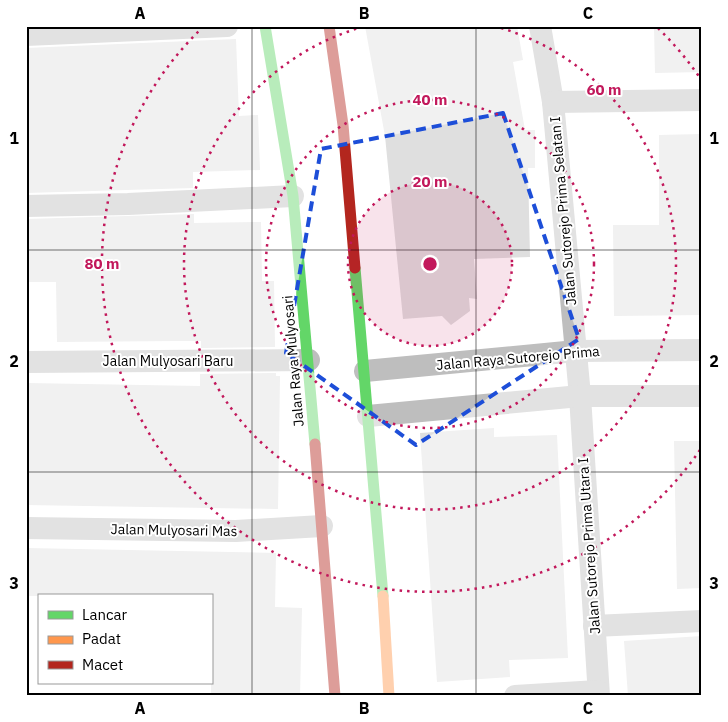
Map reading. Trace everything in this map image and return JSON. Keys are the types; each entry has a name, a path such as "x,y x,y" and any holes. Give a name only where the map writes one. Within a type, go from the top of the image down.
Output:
{"main road":[{"name":"Jalan Raya Mulyosari","path":"266,26 293,196 309,360 335,696"},
{"path":"329,26 343,125 381,566 389,696"}],"street":[{"path":"26,35 227,26"},
{"name":"Jalan Sutorejo Prima Selatan I","path":"540,26 553,102 580,396"},
{"path":"553,102 702,100"},
{"path":"26,206 128,204 293,196"},
{"name":"Jalan Raya Sutorejo Prima","path":"365,372 576,351 702,350"},
{"name":"Jalan Mulyosari Baru","path":"26,362 309,360"},
{"path":"368,416 580,396 702,396"},
{"name":"Jalan Sutorejo Prima Utara I","path":"580,396 599,693"},
{"name":"Jalan Mulyosari Mas","path":"26,528 236,531 322,526"},
{"path":"594,626 702,622"},
{"path":"515,696 599,693"}],"highlighted area":[{"path":"503,113 579,339 416,445 286,353 321,149"}],"building":[{"path":"365,26 517,26 523,60 513,62 525,130 535,130 535,168 528,168 530,257 474,259 477,299 469,298 470,311 451,325 442,316 403,319 385,136"},
{"path":"654,26 702,26 702,72 655,73"},
{"path":"236,39 239,116 258,115 260,170 193,172 193,188 26,193 26,48"},
{"path":"702,134 702,315 614,316 613,225 659,225 659,135"},
{"path":"194,214 194,223 261,222 262,281 274,281 275,347 201,348 201,341 57,342 56,282 26,282 26,219"},
{"path":"276,373 276,376 280,376 278,509 26,505 26,383 200,386 200,374"},
{"path":"494,428 494,437 557,435 568,658 509,660 510,677 437,682 420,433"},
{"path":"674,441 702,441 702,588 677,589"},
{"path":"26,548 276,553 275,607 302,608 300,696 211,696 212,594 38,594 38,596 26,596"},
{"path":"702,636 702,696 628,696 624,641"}],"traffic: fast":[{"path":"265,26 293,196 315,444"},
{"path":"355,268 383,596"}],"traffic: slow":[{"path":"383,596 389,696"}],"traffic: jam":[{"path":"329,26 343,125 355,268"},
{"path":"315,444 335,696"}]}
